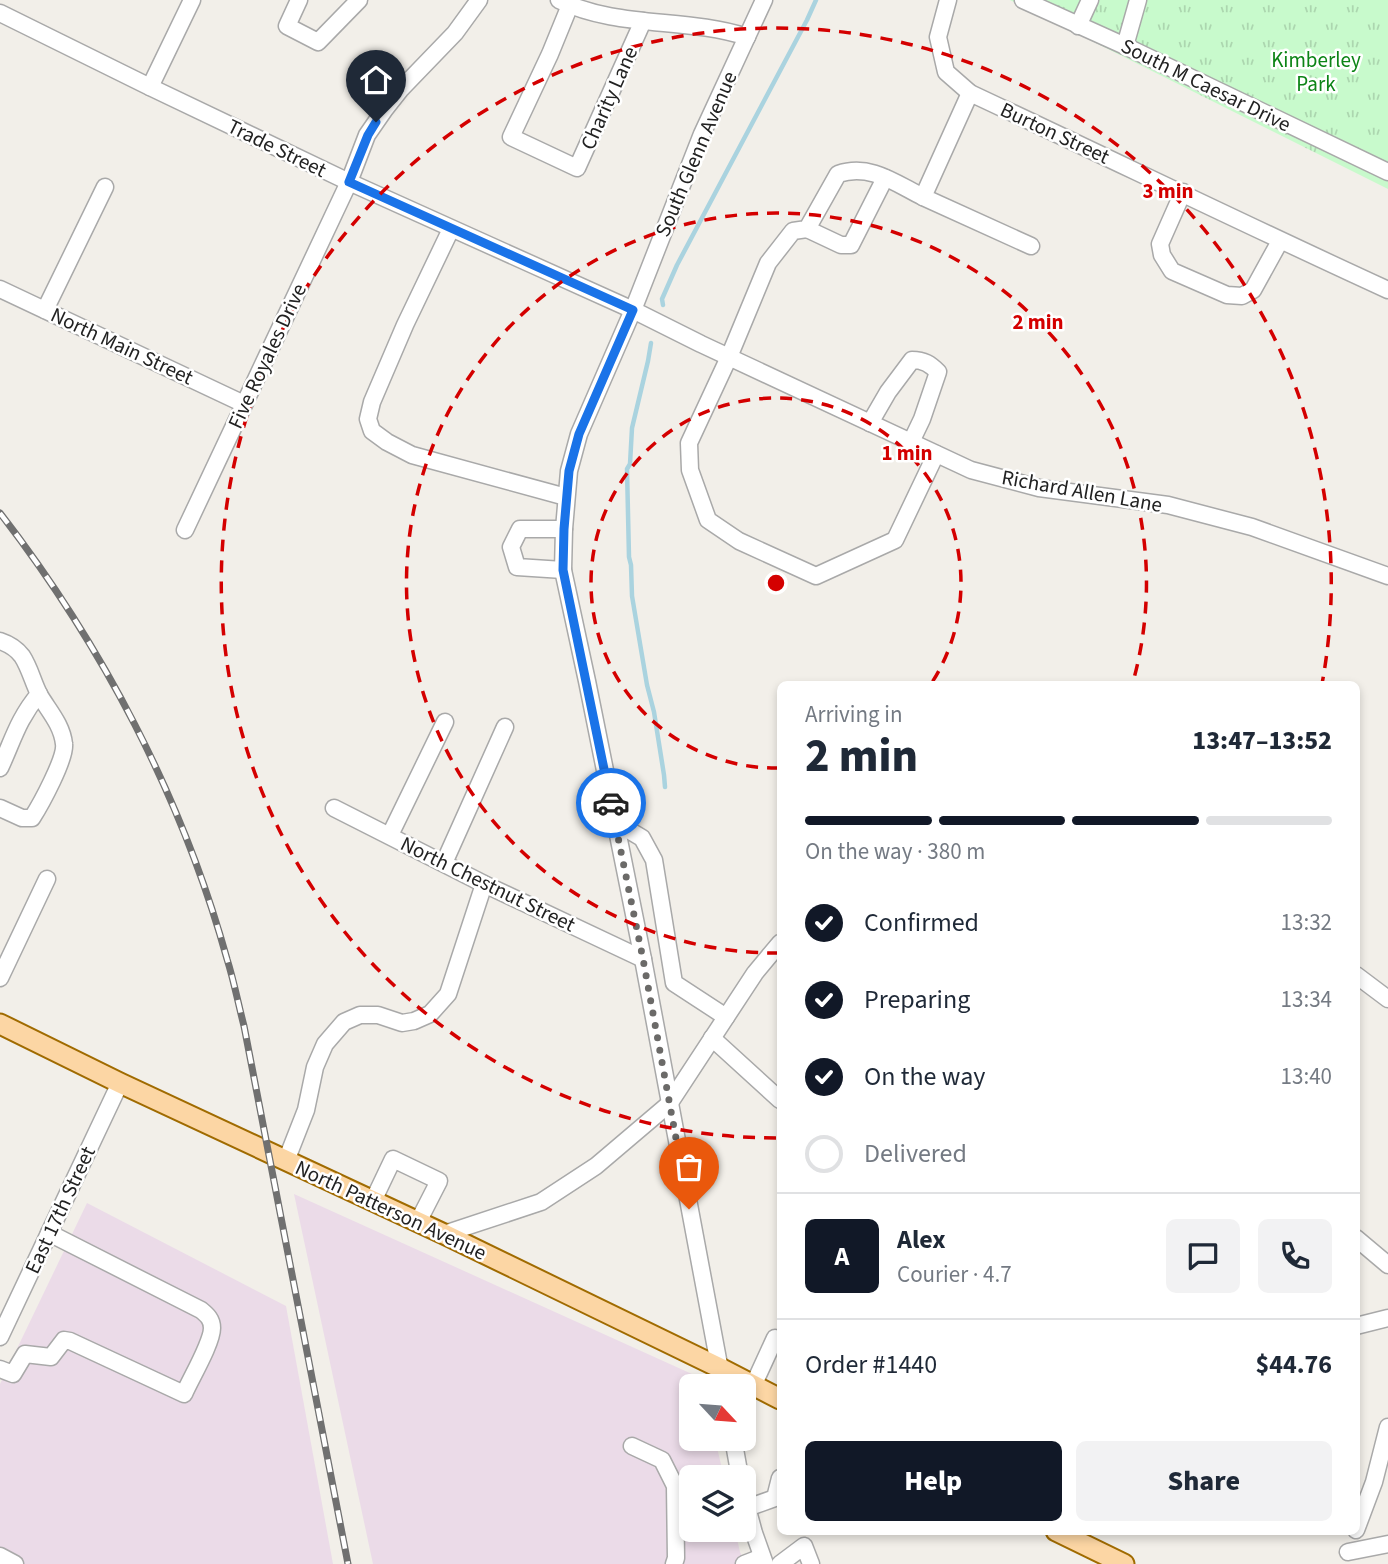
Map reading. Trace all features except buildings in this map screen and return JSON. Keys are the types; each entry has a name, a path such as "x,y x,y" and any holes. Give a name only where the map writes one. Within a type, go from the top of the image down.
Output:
{"main road":[{"name":"North Patterson Avenue","path":"0,1024 444,1234 715,1374"},
{"name":"North Patterson Avenue","path":"756,1387 777,1398"},
{"path":"1064,1535 1124,1564"}],"street":[{"path":"150,87 192,0"},
{"path":"299,0 287,26 318,42 359,0"},
{"name":"Five Royales Drive","path":"185,530 349,182 368,135 384,108 455,33 479,0"},
{"name":"South Glenn Avenue","path":"720,1374 643,959 563,570 564,529 569,471 579,434 633,310 702,134 764,0"},
{"name":"Burton Street","path":"948,0 938,37 946,72 970,93 1388,290"},
{"name":"South M Caesar Drive","path":"1023,0 1388,172"},
{"path":"1078,26 1090,0"},
{"path":"1125,46 1138,0"},
{"path":"564,3 605,16 729,31 747,37"},
{"name":"Charity Lane","path":"564,3 550,54 511,137 577,168 643,22"},
{"name":"Trade Street","path":"0,13 349,182 633,310"},
{"path":"923,197 970,93"},
{"path":"807,229 838,174 851,169 871,171 1031,246"},
{"path":"885,178 851,245 841,246 807,229 793,231 768,263 689,443 690,470 708,520 739,541 816,576 895,540 936,454"},
{"path":"45,310 105,187"},
{"path":"1182,192 1160,244 1162,255 1172,271 1227,295 1242,296 1253,290 1280,241"},
{"path":"451,229 372,402 368,419 372,431 412,455 566,497"},
{"name":"North Main Street","path":"0,289 244,404"},
{"name":"Richard Allen Lane","path":"633,310 971,470 1039,488 1168,505 1252,527 1388,576"},
{"path":"870,423 894,383 912,360 931,364 938,372 911,442"},
{"path":"563,570 517,567 511,547 520,529 564,529"},
{"path":"0,642 11,645 22,657 39,694 58,724 65,745 62,759 32,818 22,818 0,808"},
{"path":"0,768 18,723 39,694"},
{"path":"390,835 445,722"},
{"path":"444,863 505,727"},
{"name":"North Chestnut Street","path":"334,808 484,884 643,959"},
{"path":"615,822 642,838 654,860 674,984"},
{"path":"0,978 47,879"},
{"path":"628,886 657,880"},
{"path":"286,1161 306,1111 315,1067 325,1044 344,1022 360,1015 378,1015 402,1023 430,1014 448,994 484,884"},
{"path":"635,919 663,915"},
{"path":"444,1234 541,1202 596,1167 669,1104 755,973 777,947"},
{"path":"1360,978 1388,999"},
{"path":"648,987 674,984 726,1017"},
{"path":"712,1038 777,1097"},
{"name":"East 17th Street","path":"0,1337 120,1083"},
{"path":"373,1201 393,1159 439,1181 418,1222"},
{"path":"0,1369 13,1374 25,1354 51,1357 64,1340 184,1394 210,1339 212,1326 209,1316 201,1310 49,1233"},
{"path":"1360,1241 1388,1265"},
{"path":"1360,1324 1388,1318"},
{"path":"756,1379 775,1338 777,1339"},
{"path":"1360,1519 1374,1482 1388,1427"},
{"path":"632,1446 662,1460 675,1486 677,1558 674,1564"},
{"path":"756,1501 775,1498 777,1490"},
{"path":"1345,1558 1354,1535"},
{"path":"744,1564 764,1560 756,1536"},
{"path":"780,1564 807,1538"},
{"path":"807,1538 811,1564"},
{"path":"1345,1558 1388,1544"},
{"path":"0,1556 16,1564"}],"shaded area":[{"path":"294,1194 692,1374 679,1374 679,1451 718,1451 721,1465 679,1465 679,1542 738,1542 746,1564 373,1564"},
{"path":"87,1203 286,1306 333,1564 0,1564 0,1384"}],"green space":[{"name":"Kimberley Park","path":"1010,0 1388,0 1388,189"}],"waterway":[{"path":"663,305 662,299 677,265 816,0"},
{"path":"651,343 632,428 630,464 627,469 629,557 632,596 665,787"}],"railway":[{"path":"0,513 37,563 105,669 162,781 209,899 244,1026 348,1564"}],"way so far":[{"path":"611,803 689,1209"}],"route":[{"path":"376,122 349,182 633,310 579,434 569,471 564,529 563,570 611,803"}]}
